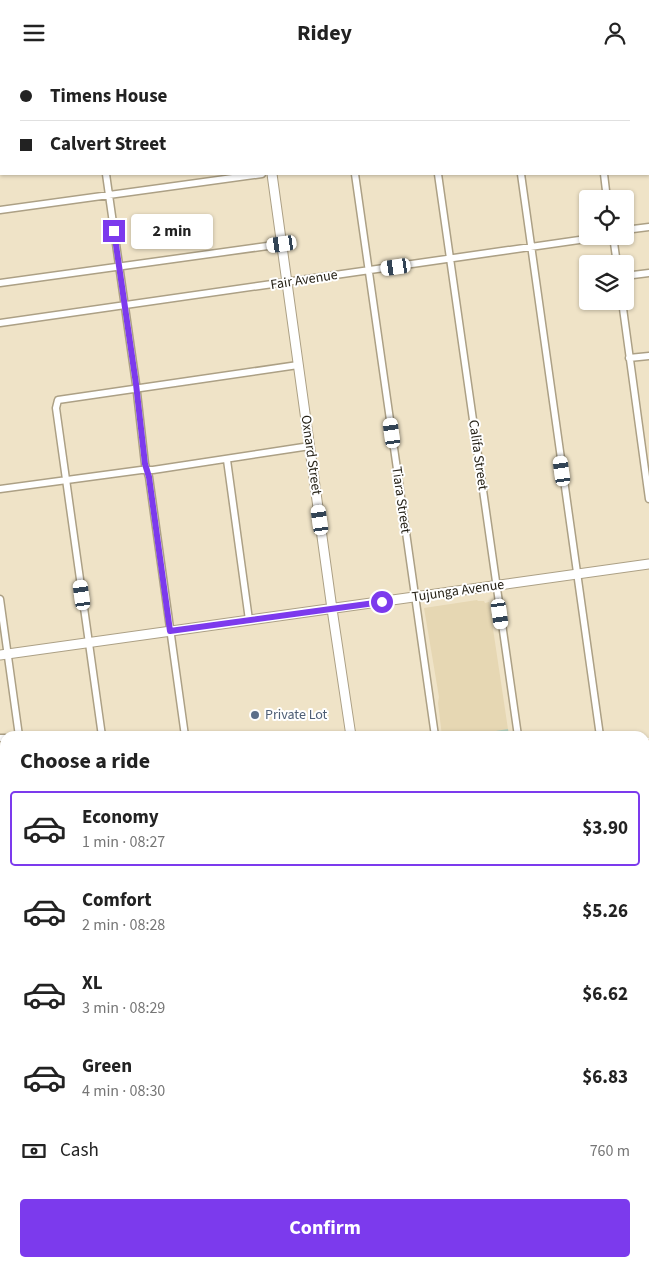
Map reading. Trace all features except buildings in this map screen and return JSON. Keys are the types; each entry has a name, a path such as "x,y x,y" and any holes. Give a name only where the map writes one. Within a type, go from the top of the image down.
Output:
{"street":[{"path":"106,175 184,731"},
{"path":"0,210 255,175"},
{"name":"Oxnard Street","path":"272,175 332,609 351,731"},
{"name":"Tiara Street","path":"355,175 434,731"},
{"name":"Califa Street","path":"438,175 517,731"},
{"path":"521,175 599,731"},
{"path":"604,175 606,190"},
{"path":"634,229 649,227"},
{"name":"Fair Avenue","path":"0,323 579,240"},
{"path":"0,283 282,244"},
{"path":"634,275 649,273"},
{"path":"623,310 649,499"},
{"path":"629,358 649,355"},
{"path":"101,731 56,408 58,400 298,365"},
{"path":"0,489 227,460 310,446"},
{"path":"227,460 249,621"},
{"name":"Tujunga Avenue","path":"4,655 649,564"},
{"path":"0,599 4,655 18,731"}],"shaded area":[{"path":"477,600 484,601 485,603 489,602 508,731 441,731 439,697 424,608"}],"place":[{"name":"Private Lot","path":"255,715"}],"route":[{"path":"114,231 141,420 145,464 149,477 170,631 382,602"}]}
